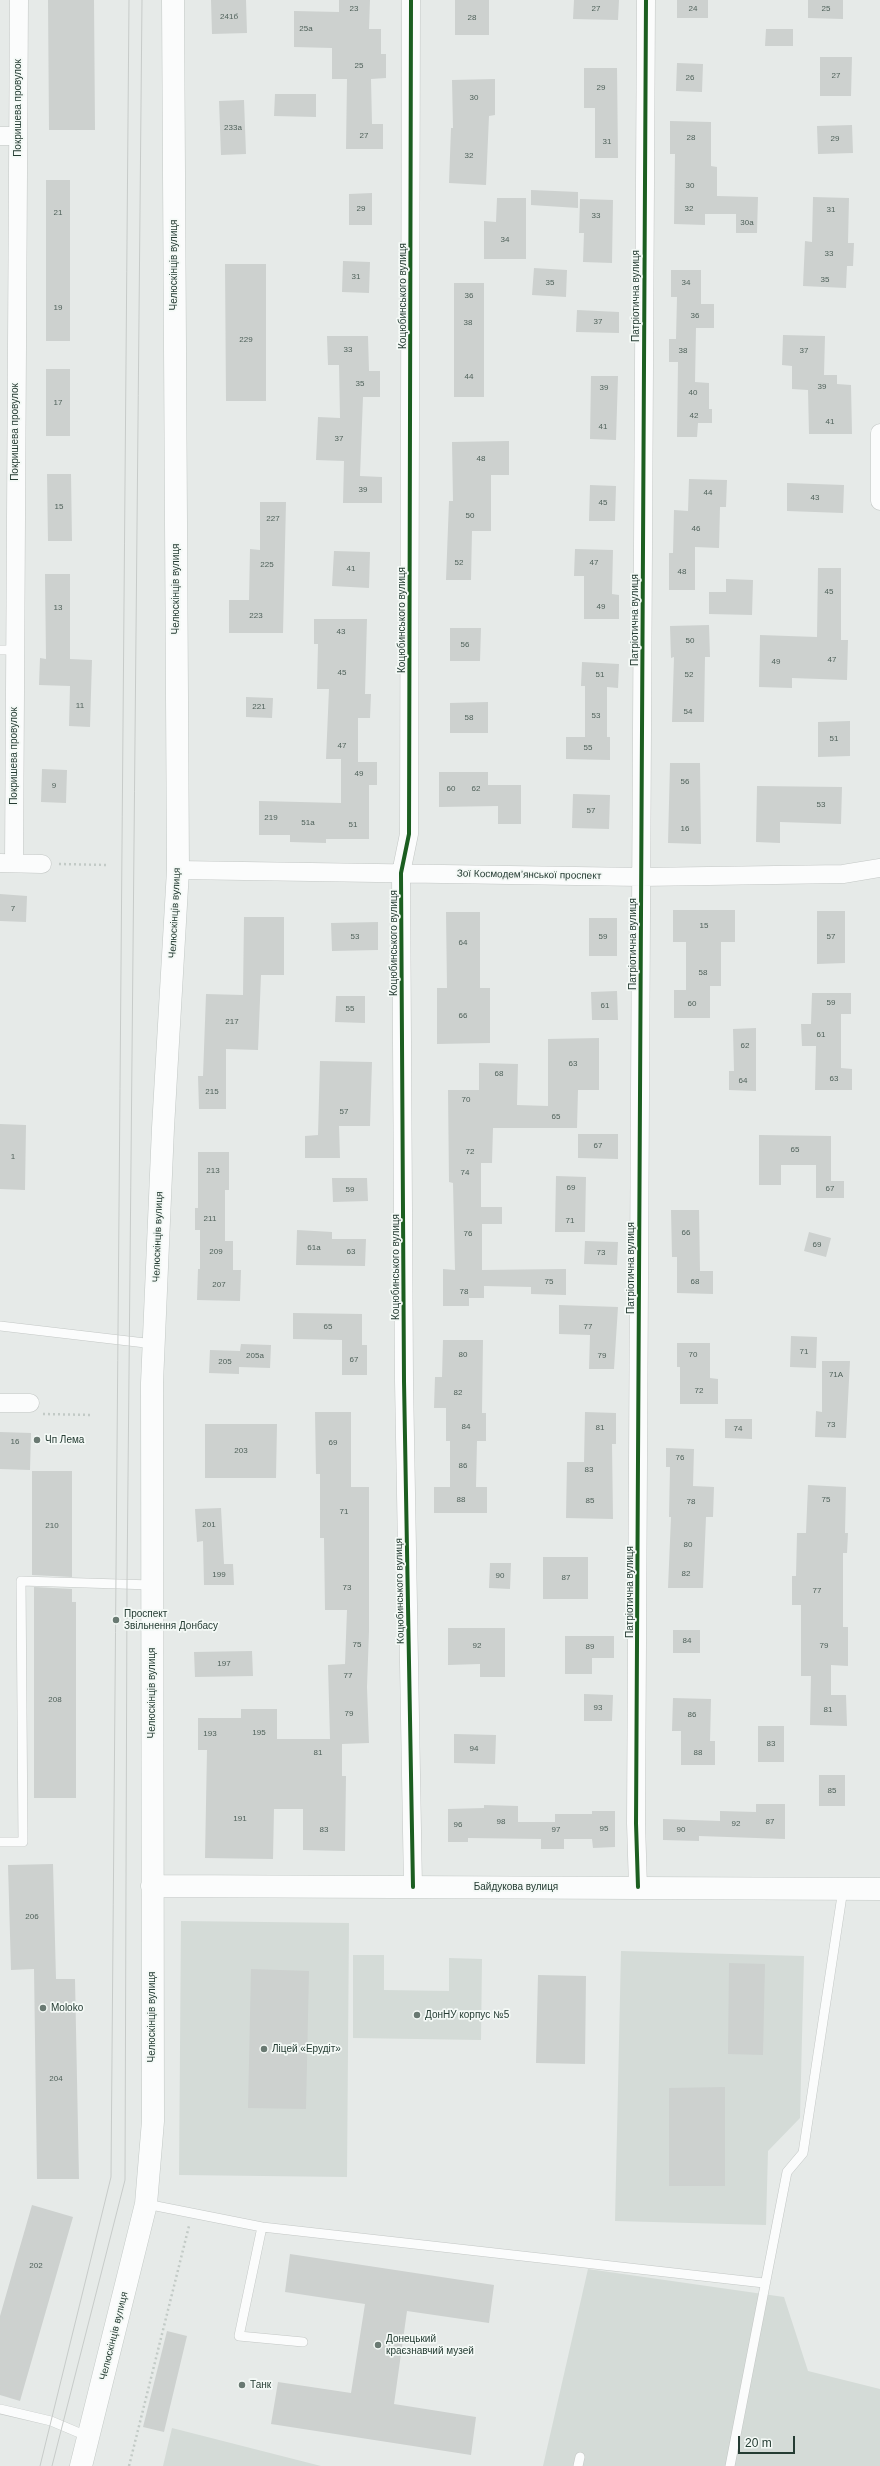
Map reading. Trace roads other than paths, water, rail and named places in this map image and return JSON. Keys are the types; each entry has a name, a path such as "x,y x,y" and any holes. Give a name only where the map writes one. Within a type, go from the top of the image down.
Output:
{"main road":[{"name":"Челюскінців вулиця","path":"81,2466 146,2204 153,2121 152,1585 154,1344 163,1128 178,870 173,0"},
{"name":"Байдукова вулиця","path":"152,1886 880,1889"}],"street":[{"name":"Покришева провулок","path":"7,863 7,650 18,136 19,0"},
{"name":"Коцюбинського вулиця","path":"412,0 409,834 401,873 404,1381 413,1887"},
{"name":"Патріотична вулиця","path":"638,1887 636,1807 646,0"},
{"path":"0,136 18,136"},
{"path":"880,433 880,500"},
{"path":"7,863 42,864"},
{"name":"Зої Космодем’янської проспект","path":"178,870 641,877 842,874 880,868"},
{"path":"0,1403 30,1403"}],"lane":[{"path":"0,1326 154,1344"},
{"path":"0,1842 23,1842 21,1581 152,1585"},
{"path":"730,2466 764,2283 787,2172 803,2153 843,1889"},
{"path":"146,2204 262,2227 764,2283"},
{"path":"262,2227 239,2336 303,2342"},
{"path":"0,2409 51,2421 89,2437"}],"tram line":[{"path":"40,2466 111,2177 129,0"},
{"path":"52,2466 125,2180 127,1584 142,0"}],"place":[{"name":"Чп Лема","path":"37,1440"},
{"name":"Проспект Звільнення Донбасу","path":"116,1620"},
{"name":"Moloko","path":"43,2008"},
{"name":"ДонНУ корпус №5","path":"417,2015"},
{"name":"Ліцей «Ерудіт»","path":"264,2049"},
{"name":"Донецький краєзнавчий музей","path":"378,2345"},
{"name":"Танк","path":"242,2385"}]}
